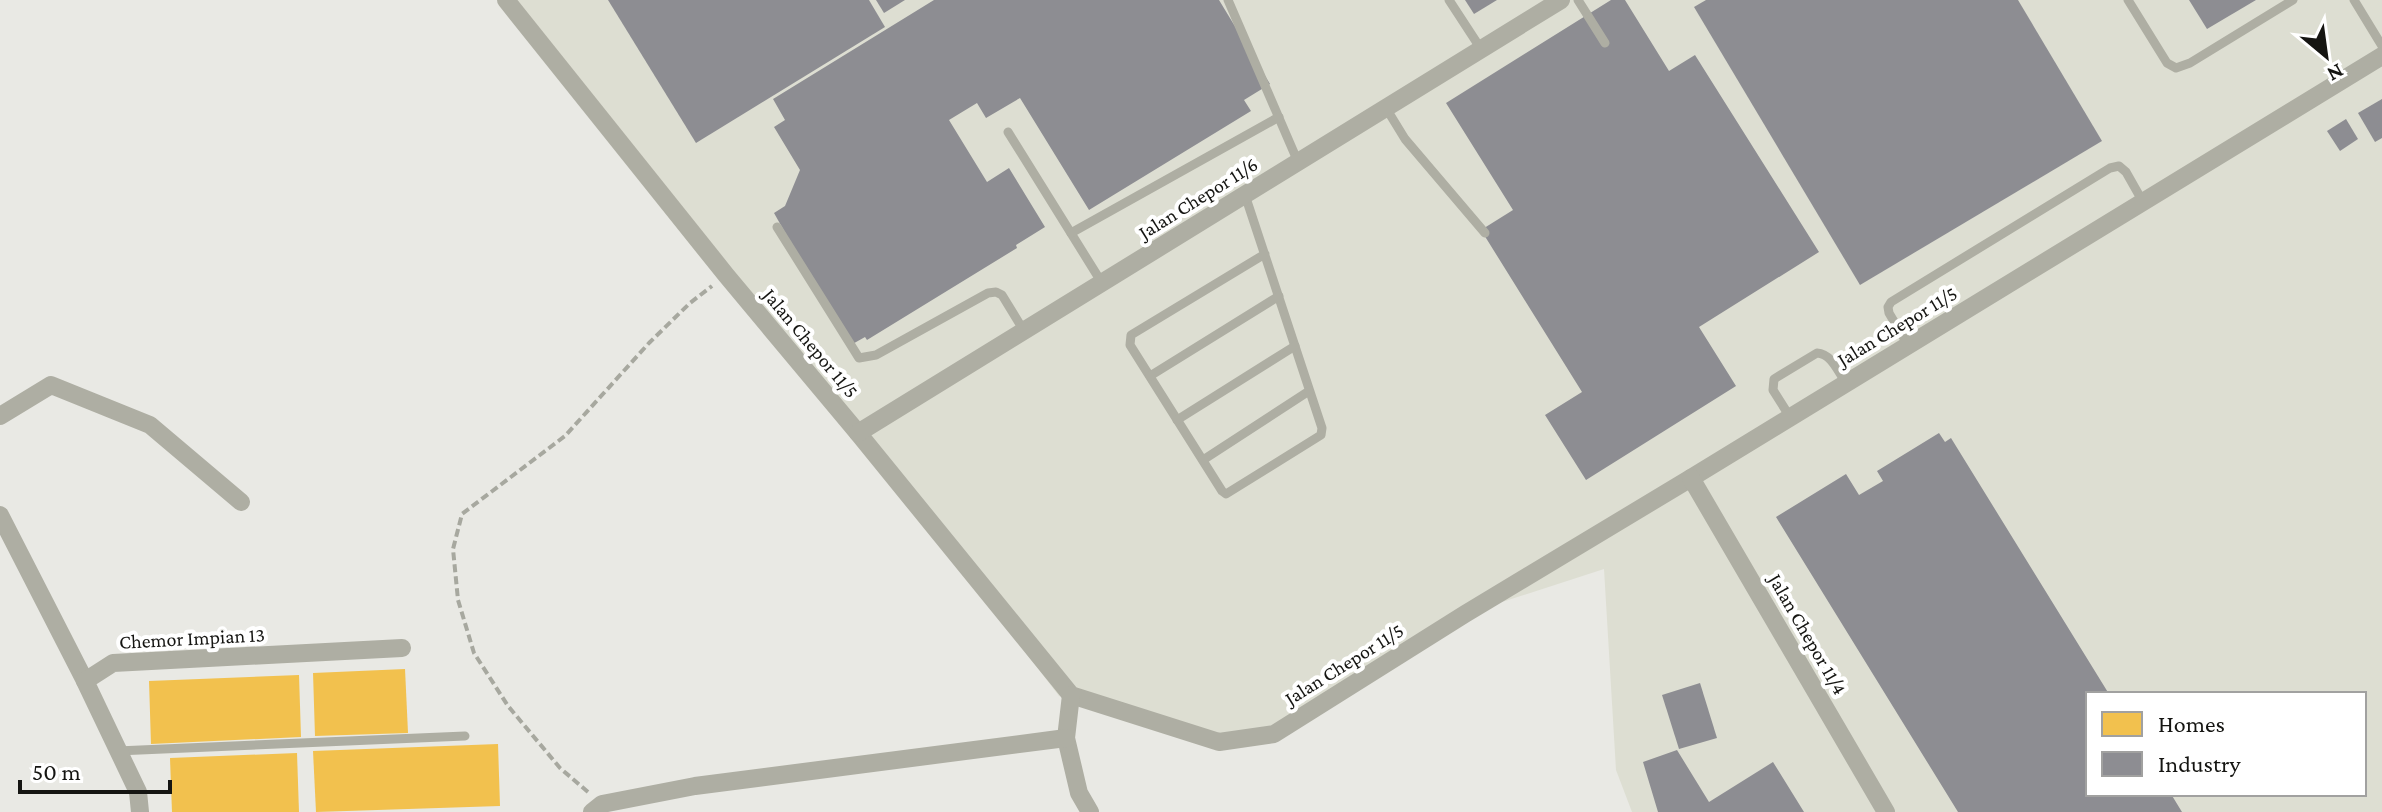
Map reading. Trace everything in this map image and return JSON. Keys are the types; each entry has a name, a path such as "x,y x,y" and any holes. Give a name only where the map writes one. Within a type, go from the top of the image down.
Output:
{"street":[{"name":"Jalan Chepor 11/5","path":"506,0 726,275 1071,695 1219,742 1274,734 1465,614 2382,56"},
{"name":"Jalan Chepor 11/6","path":"858,433 1561,0"},
{"path":"0,416 51,385 150,425 241,502"},
{"name":"Jalan Chepor 11/4","path":"1691,478 1886,812"},
{"path":"0,515 138,792 140,812"},
{"name":"Chemor Impian 13","path":"85,681 113,663 402,648"},
{"path":"1071,695 1066,738 1079,793 1090,812"},
{"path":"597,808 695,786 1066,738"}],"lane":[{"path":"1228,0 1298,162"},
{"path":"1449,0 1481,49"},
{"path":"1578,0 1605,43"},
{"path":"2128,0 2167,63 2176,68 2190,63 2293,0"},
{"path":"2354,0 2382,46"},
{"path":"1386,108 1405,139 1485,233"},
{"path":"1071,233 1279,117"},
{"path":"1008,132 1102,283"},
{"path":"1908,345 1889,313 1891,302 2110,168 2119,166 2126,172 2143,202"},
{"path":"1245,195 1265,254 1279,296 1309,391 1322,428 1321,435 1226,494 1130,345 1131,335 1265,254"},
{"path":"777,227 859,358 876,355 988,293 1002,295 1024,331"},
{"path":"1150,376 1279,296"},
{"path":"1177,420 1295,346"},
{"path":"1790,417 1773,390 1774,379 1817,353 1824,353 1846,383"},
{"path":"1203,460 1309,391"},
{"path":"117,751 465,736"}],"path":[{"path":"597,808 508,706 474,653 458,600 453,549 462,514 565,436 649,343 690,303 726,275"}],"shaded area":[{"path":"506,0 2382,0 2382,812 1632,812 1616,770 1604,569 1465,614 1274,734 1219,742 1059,696 858,433"}],"building: Homes":[{"path":"405,669 408,733 315,736 313,673"},
{"path":"299,675 301,737 151,744 149,681"},
{"path":"498,744 500,806 316,812 313,751"},
{"path":"297,753 299,812 172,812 170,758"}],"building: Industry":[{"path":"608,0 869,0 885,27 696,143"},
{"path":"876,0 905,0 884,13"},
{"path":"934,0 1219,0 1270,84 1244,100 1251,111 1089,210 1020,98 986,118 977,103 949,120 987,182 1009,168 1045,227 1016,245 1017,248 867,340 865,337 849,346 774,213 785,206 800,170 774,127 785,120 773,99"},
{"path":"1465,0 1497,0 1474,14"},
{"path":"1611,0 1625,0 1669,71 1695,55 1819,252 1699,327 1736,386 1586,480 1545,415 1582,392 1481,230 1513,210 1446,103"},
{"path":"1706,0 2018,0 2102,141 1860,285 1694,7"},
{"path":"2189,0 2256,0 2207,29"},
{"path":"2382,99 2382,138 2375,142 2358,113"},
{"path":"2346,119 2358,139 2340,151 2327,131"},
{"path":"1939,433 1945,442 1951,438 2108,692 2086,692 2086,796 2172,796 2182,812 1958,812 1776,517 1846,474 1859,495 1883,481 1877,471"},
{"path":"1700,683 1717,738 1679,749 1662,695"},
{"path":"1677,750 1709,802 1773,762 1804,812 1658,812 1643,762"}]}
